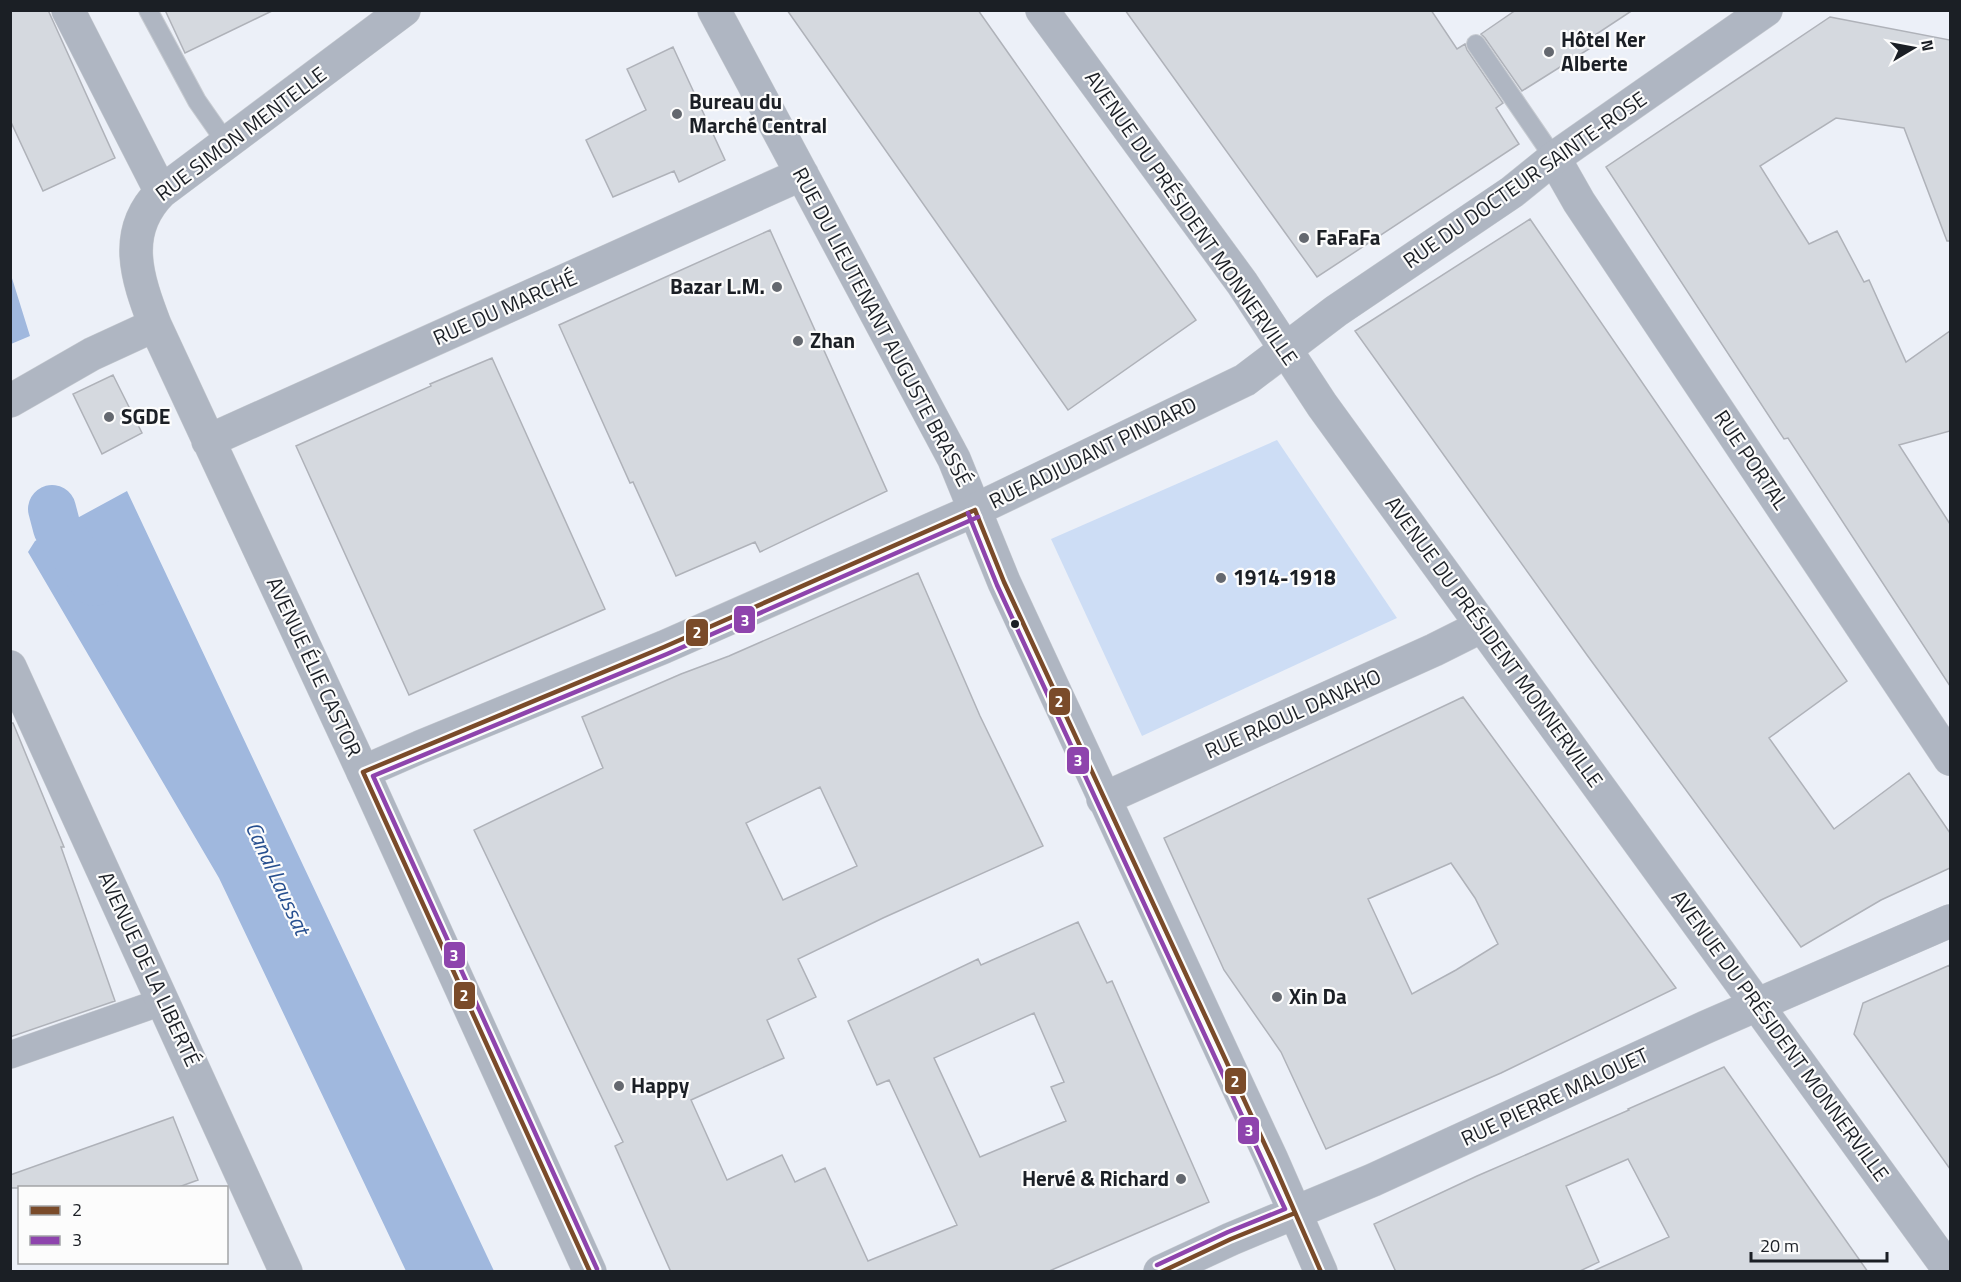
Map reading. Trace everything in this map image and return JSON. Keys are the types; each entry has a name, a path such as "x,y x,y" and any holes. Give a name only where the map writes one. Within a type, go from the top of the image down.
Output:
{"street":[{"path":"68,10 161,192"},
{"name":"RUE SIMON MENTELLE","path":"155,325 141,287 136,257 138,229 147,208 161,192 404,10"},
{"name":"RUE DU LIEUTENANT AUGUSTE BRASSÉ","path":"714,10 954,459 1004,582 1321,1272"},
{"name":"AVENUE DU PRÉSIDENT MONNERVILLE","path":"1042,10 1242,283 1322,405 1950,1271"},
{"name":"RUE DU DOCTEUR SAINTE-ROSE","path":"1286,350 1336,311 1512,192 1554,158 1766,10"},
{"name":"RUE PORTAL","path":"1554,158 1579,202 1950,759"},
{"name":"RUE DU MARCHÉ","path":"208,441 802,174"},
{"path":"10,401 92,354 155,325"},
{"name":"AVENUE ÉLIE CASTOR","path":"155,325 363,772 590,1272"},
{"name":"RUE ADJUDANT PINDARD","path":"363,772 664,647 975,510 1245,380 1286,350"},
{"name":"RUE RAOUL DANAHO","path":"1103,799 1434,650 1482,626"},
{"name":"AVENUE DE LA LIBERTÉ","path":"10,667 286,1272"},
{"name":"RUE PIERRE MALOUET","path":"1160,1272 1231,1239 1373,1180 1756,1005 1950,921"},
{"path":"10,1055 164,1001"}],"lane":[{"path":"148,10 197,101 227,144"},
{"path":"1476,44 1554,158"}],"shaded area":[{"path":"1277,440 1397,618 1142,736 1051,539"}],"water":[{"path":"11,275 30,336 10,344"},
{"path":"127,491 494,1271 406,1271 219,878 28,552 35,541"}],"building":[{"path":"10,10 48,10 115,158 43,191 10,120"},
{"path":"165,10 274,10 185,53"},
{"path":"787,10 978,10 1196,320 1068,410"},
{"path":"1125,10 1431,10 1457,49 1465,44 1503,103 1496,108 1519,144 1317,277"},
{"name":"Hôtel Ker Alberte","path":"1516,10 1633,10 1595,35 1600,42 1522,91 1481,34"},
{"path":"1830,17 1950,40 1950,241 1947,241 1904,128 1836,118 1760,166 1809,244 1837,231 1864,282 1869,280 1906,362 1950,331 1950,431 1899,445 1950,524 1950,686 1788,438 1784,439 1606,167"},
{"path":"673,47 725,160 679,182 674,171 613,197 586,140 646,110 627,69"},
{"path":"1530,219 1847,681 1769,738 1834,829 1909,773 1950,833 1950,868 1881,900 1801,947 1587,655 1355,331"},
{"path":"770,230 887,491 760,552 755,542 676,576 633,482 630,483 559,325"},
{"path":"492,358 605,609 409,695 296,446"},
{"name":"SGDE","path":"113,375 142,433 102,454 73,394"},
{"path":"918,573 980,716 1043,846 798,959 816,997 767,1020 784,1058 691,1100 727,1180 782,1155 795,1182 825,1168 868,1261 957,1225 889,1080 877,1085 848,1021 978,959 981,965 1078,922 1107,983 1112,981 1209,1202 1047,1272 671,1272 615,1146 623,1142 474,830 603,768 582,717 729,656","holes":["820,787 857,866 783,900 746,823","1034,1013 1064,1082 1051,1087 1066,1121 980,1157 934,1058"]},
{"path":"1463,697 1676,988 1501,1073 1326,1149 1281,1052 1224,970 1164,838","holes":["1451,863 1475,898 1498,944 1412,994 1368,899"]},
{"path":"10,723 13,723 64,847 61,847 115,1001 10,1037"},
{"path":"1950,965 1950,1169 1854,1034 1863,1003"},
{"path":"1724,1067 1868,1272 1591,1272 1669,1237 1628,1159 1566,1186 1599,1262 1578,1272 1396,1272 1374,1224"},
{"path":"173,1117 198,1180 182,1186 18,1186 18,1188 10,1188 10,1175"}],"waterway":[{"name":"Canal Laussat","path":"52,509 57,528 94,582"}],"transit line":[{"name":"2","path":"975,510 1004,582 1272,1160 1321,1272"},
{"name":"2","path":"590,1272 363,772 664,647 975,510"},
{"name":"3","path":"968,513 997,585 1285,1209 1157,1265"},
{"name":"3","path":"597,1269 373,776 667,654 978,517"},
{"name":"2","path":"1161,1272 1231,1239 1295,1213"}],"place":[{"name":"Hôtel Ker Alberte","path":"1549,52"},
{"name":"Bureau du Marché Central","path":"677,114"},
{"name":"FaFaFa","path":"1304,238"},
{"name":"Bazar L.M.","path":"777,287"},
{"name":"Zhan","path":"798,341"},
{"name":"SGDE","path":"109,417"},
{"name":"1914-1918","path":"1221,578"},
{"name":"Xin Da","path":"1277,997"},
{"name":"Happy","path":"619,1086"},
{"name":"Hervé & Richard","path":"1181,1179"}]}
